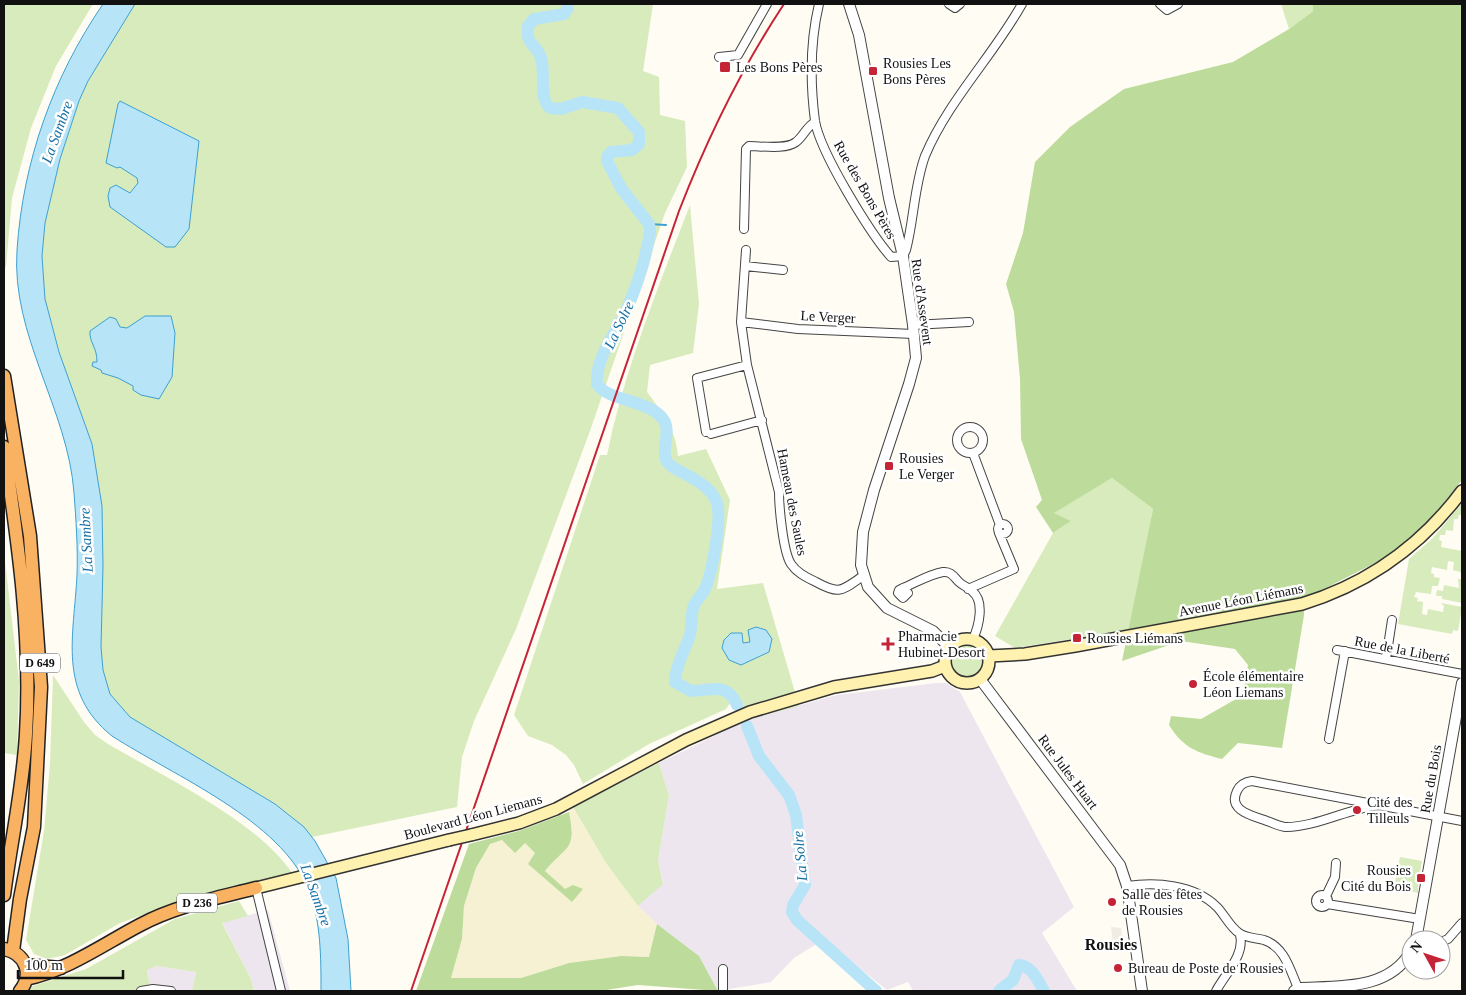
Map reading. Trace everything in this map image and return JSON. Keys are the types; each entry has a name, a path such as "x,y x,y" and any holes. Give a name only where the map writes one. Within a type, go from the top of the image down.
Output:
{"highway":[{"name":"D 649","path":"4,376 30,536 41,687 34,827 8,950"},
{"name":"D 649","path":"4,448 18,539 27,647 23,773 4,895"},
{"name":"Boulevard Léon Liemans","path":"61,968 140,925 193,904 256,888"},
{"path":"8,950 25,965 61,968"},
{"path":"20,991 26,979 25,965"},
{"name":"D 236","path":"26,979 61,968"}],"main road":[{"name":"Avenue Léon Liémans","path":"989,656 1025,654 1160,631 1283,608 1319,599 1360,581 1397,557 1434,526 1461,495"},
{"path":"961,639 973,639 984,646 989,656 988,668 980,679 970,683 958,681 951,676 945,666 949,647 961,639"},
{"name":"Boulevard Léon Liemans","path":"256,888 519,823 562,807 686,740 750,712 834,687 932,671 945,666"}],"street":[{"path":"719,58 738,55 768,4"},
{"name":"Rue des Bons Pères","path":"819,4 812,42 815,122 838,173 882,246 891,257 902,256"},
{"name":"Rue d'Assevent","path":"850,4 859,36 889,198 902,256 914,329 915,365 876,481 863,532 860,552 863,576 874,596 886,608 933,631 949,647"},
{"path":"949,4 954,8 960,4"},
{"path":"902,256 909,237 924,159 930,146 947,114 1004,35 1022,4"},
{"path":"1160,4 1168,10 1178,4"},
{"path":"744,229 746,149 748,146 795,143 808,126 815,122"},
{"path":"746,250 741,322 747,365 762,420 708,433 697,378 747,365"},
{"path":"745,266 783,270"},
{"name":"Le Verger","path":"741,322 798,329 914,329 970,322"},
{"name":"Hameau des Saules","path":"762,420 779,492 779,508 790,562 800,574 832,591 840,592 863,576"},
{"path":"968,588 1014,569 973,453"},
{"path":"903,588 945,572 950,573 975,594 979,610 979,626 973,639"},
{"path":"1386,659 1392,620"},
{"name":"Rue de la Liberté","path":"1329,739 1341,651 1462,674"},
{"name":"Rue Jules Huart","path":"980,679 1120,864 1127,886 1142,991"},
{"name":"Rue du Bois","path":"1418,930 1462,683"},
{"path":"1380,805 1284,827 1243,813 1236,806 1234,797 1244,783 1252,781 1380,805 1438,816 1462,821"},
{"path":"1336,862 1335,877 1326,900 1420,919"},
{"path":"1127,886 1153,884 1202,895 1216,906 1240,935 1264,940 1282,952 1296,990 1338,989 1380,980 1397,970 1401,965"},
{"path":"256,888 282,991"},
{"path":"1451,936 1462,923"},
{"path":"1216,991 1236,959 1240,949 1240,935"},
{"path":"722,969 723,991"},
{"path":"141,991 153,989 172,991"}],"shaded area":[{"path":"946,683 960,692 1074,907 1042,933 1077,991 913,991 908,982 887,990 827,942 815,945 794,958 771,982 718,991 699,956 657,924 638,906 663,883 658,860 669,796 659,763 747,720 837,695"},
{"path":"573,807 606,863 638,906 657,924 650,957 621,956 569,963 521,978 451,978 462,939 464,906 476,868 490,844 502,840 524,842 535,853 529,864 565,890 545,871 572,830 569,812"},
{"path":"268,910 290,991 254,991 251,979 222,922"},
{"path":"1111,927 1121,928 1124,951 1114,952"},
{"path":"156,966 196,972 192,991 151,991 147,969"}],"green space":[{"path":"4,4 93,4 56,66 31,128 12,198 6,267 4,268"},
{"path":"135,4 653,4 643,71 659,77 660,115 685,121 687,167 665,213 590,431 516,629 474,721 462,757 457,807 312,837 275,804 130,717 110,694 103,670 101,647 103,526 92,444 59,352 45,299 42,256 45,223 60,159 79,101 88,81"},
{"path":"1281,4 1313,4 1313,11 1289,29"},
{"path":"1313,4 1462,4 1462,480 1429,521 1387,557 1304,599 1304,615 1282,748 1238,743 1222,759 1198,752 1180,739 1169,725 1171,716 1201,719 1243,695 1248,665 1235,649 1181,641 1122,661 1153,509 1112,478 1054,513 1071,521 1053,533 1036,507 1042,500 1021,439 1020,379 1014,312 1006,284 1023,233 1035,162 1070,127 1124,89 1233,62 1289,29 1313,11"},
{"path":"690,205 699,304 693,353 650,365 647,392 672,430 678,456 706,449 730,500 717,589 763,583 799,706 747,720 736,695 726,709 649,744 583,784 574,765 566,755 552,745 528,736 514,715 600,455 607,455 623,391 643,328"},
{"path":"1112,478 1153,509 1130,630 1015,648 995,636 1053,533 1071,521 1053,513"},
{"path":"1462,503 1462,515 1459,515 1458,519 1454,519 1453,531 1446,530 1445,535 1440,535 1439,540 1442,541 1441,547 1462,551 1462,575 1460,572 1453,570 1454,562 1448,561 1447,570 1432,567 1431,573 1434,574 1434,577 1440,578 1438,586 1432,586 1431,594 1416,592 1414,597 1418,598 1417,601 1423,602 1422,614 1427,615 1428,609 1443,612 1444,606 1441,603 1462,607 1458,631 1453,630 1452,634 1398,624 1409,559 1433,538"},
{"path":"4,553 19,681 17,755 4,753"},
{"path":"1458,579 1462,579 1462,603 1442,599 1442,596 1436,596 1437,590 1443,591 1444,585 1459,588"},
{"path":"967,645 978,650 983,661 978,672 967,677 956,672 951,661 956,650"},
{"path":"53,675 84,722 95,735 208,801 233,818 277,854 292,873 199,895 120,923 65,955 47,959 34,954 26,940 44,831 50,764"},
{"path":"659,763 669,796 658,860 663,884 638,906 606,863 573,807"},
{"path":"569,812 572,834 568,847 545,871 565,889 573,885 583,889 572,902 528,864 535,853 525,843 515,853 502,840 490,844 476,868 464,906 462,939 451,978 521,978 569,963 621,956 649,957 657,924 699,956 718,991 638,985 600,991 416,991 469,844 519,831"},
{"path":"1400,857 1422,861 1418,893 1394,887"},
{"path":"239,901 248,916 222,923 251,979 254,991 192,991 196,972 156,966 147,970 151,991 27,991 30,987 86,969 175,919"}],"water":[{"name":"La Sambre","path":"103,4 135,4 88,81 79,101 60,159 45,223 42,256 45,299 59,352 92,444 102,506 101,647 103,670 110,694 130,717 275,804 304,827 315,841 336,878 348,939 351,991 321,991 320,940 313,902 309,890 295,865 275,842 251,821 223,802 112,736 95,719 83,701 76,682 72,641 77,575 77,534 70,462 62,432 31,343 23,312 17,282 17,250 26,184 44,121 55,90 69,61"},
{"path":"120,101 199,141 189,229 175,247 166,247 110,207 108,196 110,188 116,185 130,193 138,183 137,178 120,167 117,168 106,163"},
{"path":"145,316 171,316 175,333 172,377 159,399 141,395 133,390 133,386 118,378 102,373 101,370 92,366 93,362 97,362 90,331 110,317 116,319 120,327 127,328"},
{"path":"756,627 766,630 772,639 769,652 741,665 729,660 722,648 724,640 731,633 742,633 743,643 750,642 748,630"}],"waterway":[{"name":"La Solre","path":"568,4 564,14 534,19 528,26 528,38 541,58 543,92 546,104 550,108 561,109 582,102 618,108 639,132 639,144 632,150 611,152 607,157 607,161 621,188 649,224 650,231 647,251 638,281 623,318 599,364 597,384 610,394 656,412 666,424 666,460 669,464 706,487 717,503 716,546 711,571 705,589 694,605 690,634 678,665 675,682 691,691 723,690 733,698 737,705"},
{"path":"649,224 666,225"},
{"name":"La Solre","path":"747,726 759,756 789,795 796,815 805,885 793,905 792,912 797,920 876,991"},
{"name":"La Solre","path":"999,991 1013,980 1019,965 1031,971 1044,991"}],"railway":[{"path":"411,991 679,211 701,157 739,79 784,4"}],"place":[{"name":"Les Bons Pères","path":"725,67"},
{"name":"Rousies Les Bons Pères","path":"873,71"},
{"name":"Rousies Le Verger","path":"889,466"},
{"name":"Rousies Liémans","path":"1077,638"},
{"name":"Pharmacie Hubinet-Desort","path":"888,644"},
{"name":"École élémentaire Léon Liemans","path":"1193,684"},
{"name":"Cité des Tilleuls","path":"1357,810"},
{"name":"Rousies Cité du Bois","path":"1421,878"},
{"name":"Salle des fêtes de Rousies","path":"1112,902"},
{"name":"Bureau de Poste de Rousies","path":"1118,968"}],"district":[{"name":"Rousies","path":"1111,944"}]}
